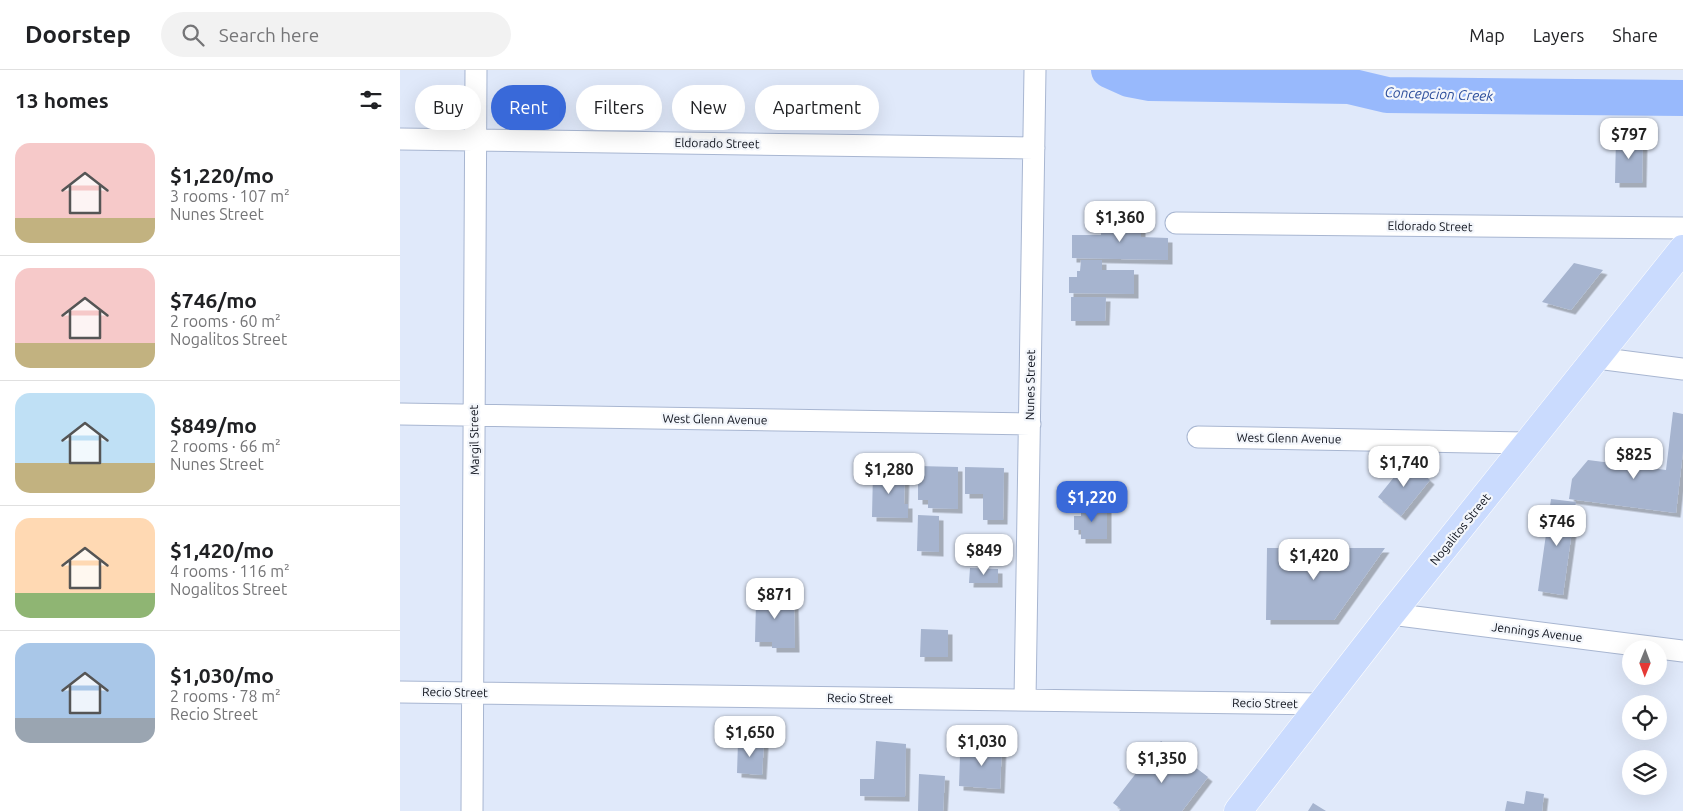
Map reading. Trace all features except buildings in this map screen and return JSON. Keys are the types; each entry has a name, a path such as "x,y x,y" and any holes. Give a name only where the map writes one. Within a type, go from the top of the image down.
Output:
{"main road":[{"name":"Nogalitos Street","path":"1238,811 1391,614 1530,443 1683,249"}],"street":[{"name":"Margil Street","path":"472,811 476,70"},
{"name":"Nunes Street","path":"1025,700 1035,70"},
{"name":"Eldorado Street","path":"400,139 1034,148"},
{"name":"Eldorado Street","path":"1176,223 1683,228"},
{"path":"1597,358 1683,369"},
{"name":"West Glenn Avenue","path":"400,414 1030,424"},
{"name":"West Glenn Avenue","path":"1198,436 1530,443"},
{"name":"Jennings Avenue","path":"1391,614 1683,651"},
{"name":"Recio Street","path":"400,692 1321,704"}],"waterway":[{"name":"Concepcion Creek","path":"1109,70 1129,79 1150,83 1349,86 1387,95 1683,98"}]}
